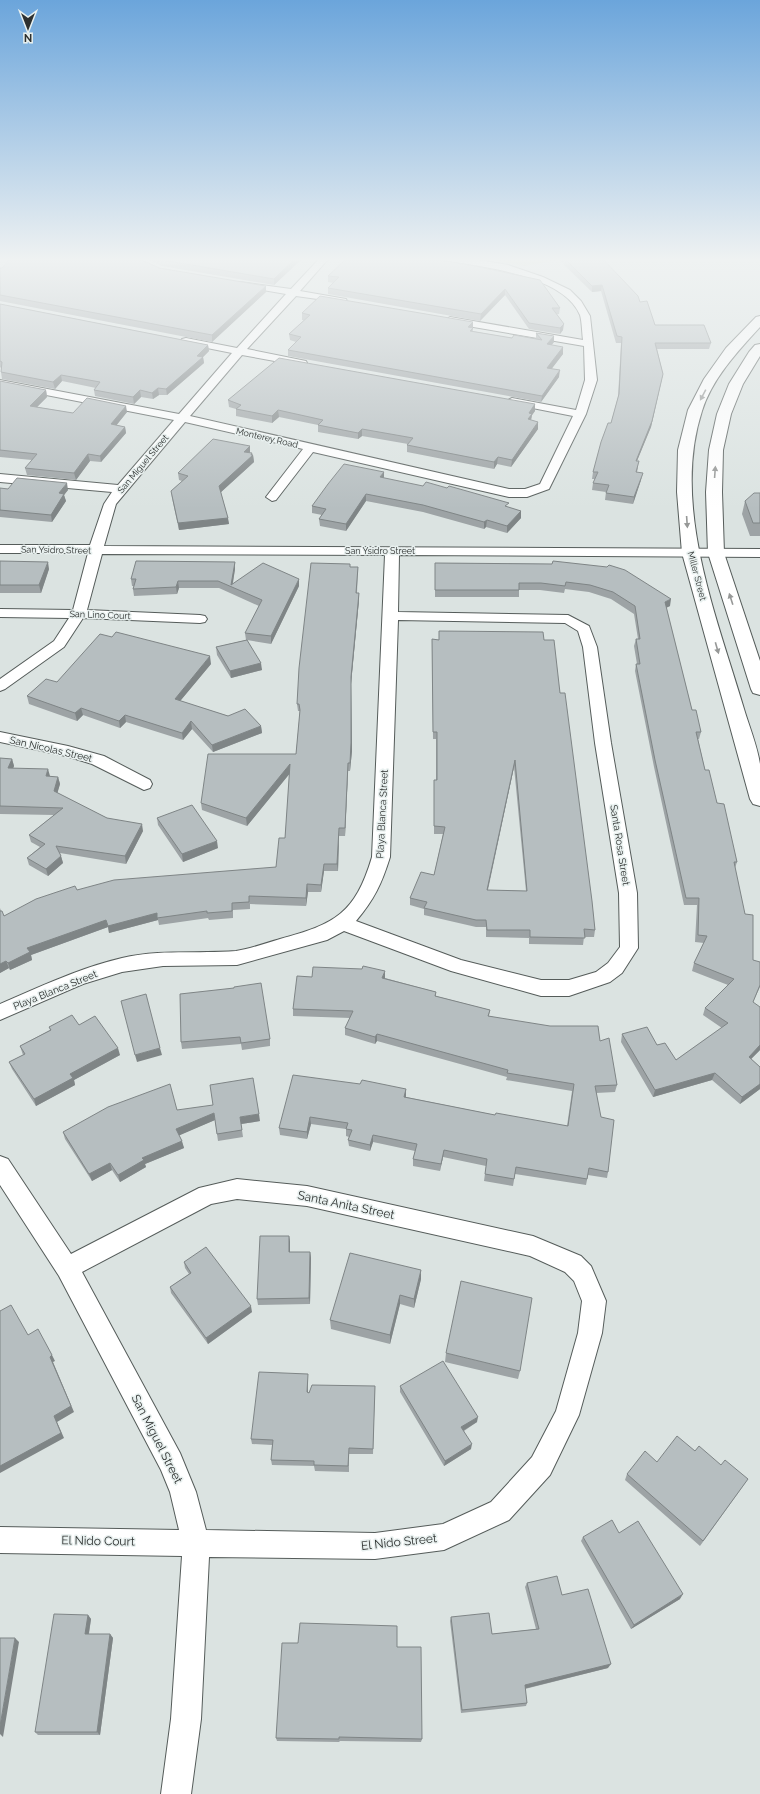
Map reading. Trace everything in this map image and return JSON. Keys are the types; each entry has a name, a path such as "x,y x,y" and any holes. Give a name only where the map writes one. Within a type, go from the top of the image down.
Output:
{"street":[{"path":"186,342 316,366"},
{"name":"San Miguel Street","path":"0,686 59,644 79,614 104,519 110,504 120,489 248,342"},
{"path":"503,400 580,414 591,380 589,344 576,342"},
{"name":"Miller Street","path":"740,342 731,351 711,379 695,410 685,450 685,492 690,553 760,799"},
{"path":"760,348 736,384 724,414 716,450 714,492 716,553 760,689"},
{"name":"Monterey Road","path":"0,382 182,418 510,494 533,492 544,486 580,414"},
{"path":"272,497 310,448"},
{"path":"0,478 120,489"},
{"name":"San Ysidro Street","path":"0,549 760,553"},
{"name":"Playa Blanca Street","path":"0,1012 77,979 122,965 163,959 237,958 320,935 343,924 365,898 376,877 381,857 391,616 392,551"},
{"name":"San Lino Court","path":"0,613 79,614 200,619"},
{"name":"Santa Rosa Street","path":"343,924 458,966 541,988 569,988 603,977 616,968 629,948 628,893 603,743 590,647 584,629 568,619 391,616"},
{"name":"San Nicolas Street","path":"0,737 68,751 98,760 144,784"},
{"name":"San Miguel Street","path":"0,1166 68,1268 171,1462 183,1492 196,1543 186,1719 176,1794"},
{"name":"Santa Anita Street","path":"68,1268 207,1195 237,1189 307,1196 533,1246 573,1264 583,1274"},
{"name":"El Nido Street","path":"196,1543 375,1546 444,1537 500,1512 541,1466 567,1415 590,1332 594,1301 583,1274"},
{"name":"El Nido Court","path":"0,1540 196,1543"}],"building":[{"path":"0,342 191,342 208,345 197,356 203,357 166,389 158,388 152,393 140,390 133,397 94,390 100,382 61,375 53,382 1,372 2,362 0,361"},
{"path":"296,342 549,342 547,344 563,347 547,368 560,370 542,396 288,350"},
{"path":"622,342 711,342 711,343 655,343 663,374 652,421 636,461 639,461 636,472 643,473 634,497 606,493 609,485 593,483 598,472 593,472 601,442 608,423 611,423 619,394"},
{"path":"279,358 535,404 529,413 532,414 528,419 538,422 512,460 498,457 494,462 407,445 413,438 362,429 358,433 318,425 323,420 278,410 272,416 236,409 241,405 228,400"},
{"path":"0,381 46,390 30,406 73,413 87,398 126,406 111,424 125,427 100,456 88,454 74,473 25,468 37,454 0,450"},
{"path":"213,439 250,446 244,452 252,453 251,455 253,455 219,486 228,518 178,523 171,491 188,476 178,473"},
{"path":"344,464 384,472 380,477 423,486 426,482 447,488 449,486 509,503 505,506 521,511 507,526 487,520 484,522 423,505 366,494 346,524 319,519 326,509 312,506"},
{"path":"17,478 67,483 59,493 64,494 51,515 0,510 0,488 8,489"},
{"path":"754,493 760,493 760,523 753,523 745,501"},
{"path":"0,561 48,562 39,585 0,585"},
{"path":"136,561 235,562 231,585 263,563 299,579 271,636 245,633 262,600 218,581 178,581 176,587 133,589 136,579 131,579"},
{"path":"553,561 607,567 609,565 625,570 671,599 665,602 692,710 696,710 701,732 696,732 705,770 709,770 717,803 724,804 737,862 734,862 745,914 753,915 753,960 760,962 760,985 753,1002 760,1007 760,1045 749,1057 760,1067 760,1084 742,1097 715,1073 655,1090 622,1034 647,1027 657,1045 665,1043 676,1060 728,1023 705,1008 734,979 694,963 707,936 698,935 699,898 686,898 655,760 636,664 640,664 636,639 640,639 635,606 613,592 590,585 566,582 565,586 541,583 519,583 519,590 435,590 435,563 552,564"},
{"path":"311,563 350,564 350,567 358,567 356,593 359,593 351,677 351,743 350,763 348,763 345,828 339,828 337,864 324,864 321,885 307,884 306,898 249,896 249,902 232,903 232,911 207,913 207,911 157,918 157,913 108,926 106,920 27,948 30,952 8,963 6,961 0,964 0,911 2,911 4,916 36,899 75,886 77,890 114,880 276,867 279,838 285,838 290,764 246,818 201,803 208,754 296,754 300,710 299,704 297,704 299,668"},
{"path":"439,631 543,632 544,640 554,640 560,693 565,693 592,901 595,930 584,929 585,938 530,937 530,930 487,930 486,920 476,920 424,908 427,902 410,898 421,872 434,875 445,827 434,826 434,780 437,780 437,732 433,732 432,639 439,640","holes":["515,760 527,891 487,890"]},
{"path":"116,632 210,656 175,699 228,716 245,709 261,726 212,745 191,721 182,733 125,715 119,721 81,708 75,713 27,696 46,679 57,682 100,634 112,637"},
{"path":"247,640 261,663 230,671 216,647"},
{"path":"0,758 12,759 8,768 48,769 46,776 58,777 54,791 107,818 142,824 125,856 56,846 61,856 46,869 27,858 45,844 29,835 63,808 0,806"},
{"path":"192,805 217,841 182,854 157,818"},
{"path":"363,966 385,971 382,978 436,992 435,996 490,1010 488,1016 550,1026 598,1026 600,1041 609,1038 617,1085 595,1086 601,1117 614,1120 608,1172 589,1168 587,1179 516,1167 514,1179 485,1174 487,1159 444,1150 441,1164 413,1159 417,1144 373,1135 370,1145 348,1140 352,1130 346,1129 348,1123 310,1117 307,1132 279,1128 293,1075 360,1084 362,1080 406,1089 404,1097 495,1115 496,1113 568,1126 574,1084 507,1073 508,1070 377,1034 375,1037 345,1028 353,1011 293,1009 297,976 312,977 313,967 362,969"},
{"path":"261,983 270,1039 241,1043 240,1037 181,1042 180,994 234,988"},
{"path":"146,994 160,1048 135,1055 121,1001"},
{"path":"72,1015 79,1025 95,1016 118,1048 70,1074 73,1078 34,1099 9,1062 25,1054 20,1046 51,1030 49,1027"},
{"path":"253,1078 259,1114 240,1117 242,1130 217,1134 214,1113 176,1129 182,1141 142,1158 144,1160 118,1175 110,1163 89,1174 63,1132 108,1107 170,1084 177,1110 213,1105 210,1085"},
{"path":"260,1236 289,1236 289,1252 310,1252 309,1298 257,1299"},
{"path":"206,1247 251,1306 206,1338 170,1287 191,1273 184,1262"},
{"path":"350,1253 421,1270 414,1299 400,1295 390,1335 330,1320"},
{"path":"461,1281 532,1298 520,1371 446,1353"},
{"path":"11,1305 28,1335 38,1329 52,1355 50,1357 71,1406 54,1416 61,1433 0,1466 0,1311"},
{"path":"443,1361 478,1417 461,1427 472,1444 445,1461 400,1386"},
{"path":"259,1372 308,1374 307,1392 309,1393 312,1385 375,1386 373,1449 349,1448 348,1466 314,1465 314,1461 271,1460 273,1440 251,1439"},
{"path":"677,1436 695,1451 699,1446 721,1465 725,1460 748,1479 703,1541 627,1474 645,1451 657,1462"},
{"path":"612,1520 619,1533 638,1521 683,1594 634,1625 583,1537"},
{"path":"557,1576 562,1595 588,1589 611,1664 525,1685 527,1703 462,1710 451,1617 489,1613 492,1634 539,1629 527,1583"},
{"path":"54,1614 88,1615 85,1634 110,1634 97,1732 35,1732"},
{"path":"300,1623 397,1626 397,1647 421,1647 422,1739 339,1737 339,1739 276,1738 282,1643 298,1643"},
{"path":"0,1638 15,1638 0,1726"}]}
